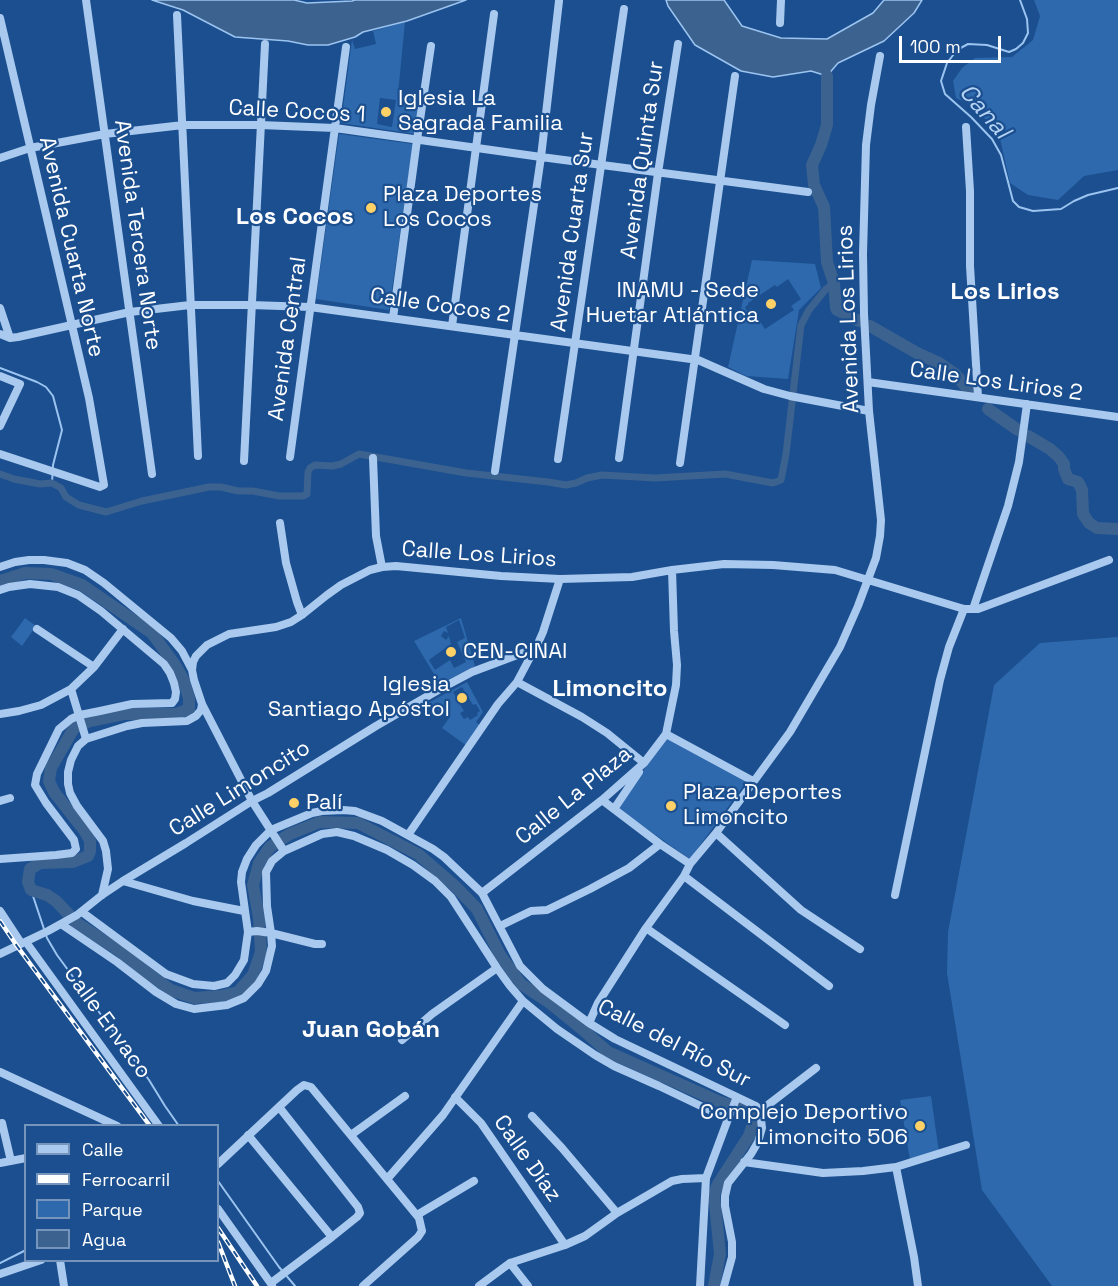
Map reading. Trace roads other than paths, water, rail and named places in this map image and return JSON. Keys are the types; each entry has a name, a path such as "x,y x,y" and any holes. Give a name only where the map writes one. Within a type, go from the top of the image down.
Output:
{"street":[{"name":"Avenida Tercera Norte","path":"86,0 152,474"},
{"path":"780,23 781,0"},
{"path":"495,471 541,157 559,1"},
{"name":"Avenida Cuarta Sur","path":"558,459 624,9"},
{"path":"452,326 494,14"},
{"path":"177,15 198,456"},
{"name":"Avenida Cuarta Norte","path":"0,18 70,325 89,398 104,485 100,487 0,454"},
{"path":"243,461 265,44"},
{"name":"Avenida Quinta Sur","path":"619,458 678,44"},
{"path":"393,318 431,46"},
{"name":"Avenida Central","path":"290,458 346,47"},
{"name":"Avenida Los Lirios","path":"589,1023 598,1003 690,864 716,833 790,732 835,656 858,606 876,558 880,536 878,482 869,411 863,288 866,145 880,56"},
{"path":"680,463 735,76"},
{"name":"Calle Cocos 1","path":"0,158 30,148 105,134 183,125 335,128 808,192"},
{"path":"966,127 970,191 970,266 978,398"},
{"name":"Calle Cocos 2","path":"10,338 130,312 190,305 310,307 695,360 764,389 869,411"},
{"path":"0,308 10,338"},
{"path":"0,335 10,338"},
{"path":"0,376 20,384 0,426"},
{"name":"Calle Los Lirios 2","path":"868,382 1118,417"},
{"path":"973,609 1008,506 1019,462 1027,404"},
{"path":"373,458 376,536 382,567"},
{"path":"280,523 286,563 302,615"},
{"path":"0,567 15,562 36,560 67,563 84,570 104,583 171,638 182,651 192,670 202,704 252,801 283,850"},
{"name":"Calle Los Lirios","path":"192,670 193,662 207,645 230,634 276,627 291,622 341,585 370,570 382,567 560,579 632,577 724,564 835,570 964,609 978,609 1109,560"},
{"name":"Calle La Plaza","path":"482,893 602,800 645,763 666,734 676,685 677,665 672,570"},
{"path":"408,836 498,704 517,682 543,632 560,579"},
{"path":"0,590 30,584 58,587 78,595 101,610 164,664 174,682 175,699 172,703 132,704 80,715 59,729 37,774 35,784 46,803 74,840 76,849 72,853 0,859"},
{"path":"896,895 940,680 949,647 964,609"},
{"path":"37,629 94,667"},
{"path":"0,714 41,705 71,689 94,667 123,629"},
{"name":"Calle Limoncito","path":"0,954 63,923 123,881 440,689 472,672 536,648"},
{"path":"517,682 590,722 645,763 614,809"},
{"path":"71,689 86,739"},
{"path":"102,895 108,869 103,841 77,806 68,784 71,760 78,746 86,739 134,724 187,721 196,716 202,704"},
{"path":"666,734 753,781"},
{"path":"0,801 10,798"},
{"path":"602,800 690,864"},
{"name":"Calle del Río Sur","path":"79,913 166,974 193,984 214,986 227,983 244,960 248,932 241,882 242,872 256,845 273,833 312,813 331,810 355,811 382,821 408,836 444,857 482,893 520,966 543,989 589,1023 624,1043 756,1106 760,1111 762,1128 760,1135 752,1154 728,1183 725,1196 732,1257 724,1286"},
{"path":"63,923 156,992 176,1004 194,1009 227,1005 244,998 258,984 266,971 272,946 264,932 267,906 266,872 272,861 283,850 322,834 336,832 354,836 387,850 435,881 451,897 497,968 522,1001 557,1029 607,1062 728,1119"},
{"path":"716,833 801,910 860,948"},
{"path":"500,926 531,910 547,910 590,889 629,868 660,844"},
{"path":"684,876 830,986"},
{"path":"123,881 193,901 244,911"},
{"name":"Calle Envaco","path":"0,911 158,1124"},
{"path":"646,928 785,1025"},
{"path":"248,932 264,932 322,944"},
{"path":"402,1040 432,1014 497,968"},
{"path":"388,1178 443,1115 522,1001"},
{"path":"760,1111 816,1068"},
{"path":"0,1072 115,1124"},
{"path":"219,1163 297,1089 303,1085 311,1086 419,1218 422,1231 418,1237 363,1286"},
{"path":"351,1135 405,1096"},
{"name":"Calle Díaz","path":"455,1097 481,1123 565,1245"},
{"path":"700,1286 706,1178 737,1097"},
{"path":"219,1210 273,1283 357,1217 360,1210 279,1107"},
{"path":"532,1116 618,1214"},
{"path":"2,1123 11,1161"},
{"path":"248,1134 332,1237"},
{"path":"744,1162 823,1173 863,1172 896,1167 966,1146"},
{"path":"0,1163 24,1158"},
{"path":"896,1167 918,1286"},
{"path":"480,1286 510,1263 585,1236 672,1181 706,1178"},
{"path":"417,1215 474,1181"},
{"path":"0,1274 35,1262"},
{"path":"60,1262 64,1286"},
{"path":"510,1263 528,1286"}],"water":[{"path":"152,0 294,0 307,3 355,0 466,0 328,45 308,45 235,37 183,10"},
{"path":"666,0 724,0 742,26 781,38 827,39 873,13 884,0 922,0 914,13 884,41 838,63 827,76 811,71 773,77 741,71 695,45"}],"waterway":[{"name":"Canal","path":"1020,0 1027,19 1028,33 1023,43 1009,52 987,45 968,44 957,50 947,63 941,81 945,94 992,139 1001,155 1013,201 1019,207 1033,211 1061,209 1088,195 1118,188"},
{"path":"827,76 827,125 812,165 814,185 824,207 827,262 834,283 836,308 859,321"},
{"path":"0,474 40,484 52,483 61,488 66,497 79,505 106,512 142,501 209,487 279,496 303,496 307,494 310,468 315,465 341,464 359,454 466,473 566,485 602,475 655,478 725,474 773,483 781,480 786,454 801,325 809,310 834,283"},
{"path":"870,326 939,363 955,374 968,389"},
{"path":"0,368 37,382 46,387 53,396 62,430 53,465 52,483"},
{"path":"988,409 1018,430"},
{"path":"1028,436 1059,457 1064,464 1068,479 1078,482 1082,490 1083,514 1089,523 1097,528 1118,529"},
{"path":"0,581 25,573 51,574 82,585 152,633 183,679 189,698 189,709 176,714 124,714 90,721 74,728 51,768 49,781 54,792 84,830 90,841 90,851 88,856 73,862 40,863 30,869 28,882 31,890 47,895 56,901 77,923 121,952 171,990 194,998 221,996 238,992 253,975 261,952 259,918 253,885 259,863 270,847 290,834 320,822 358,823 418,854 455,886 477,909 500,955 521,984 550,1003 608,1052 720,1102 747,1110 754,1121 749,1136 714,1194 720,1254 714,1286"},
{"path":"31,890 47,938 57,955 149,1080 178,1124"},
{"path":"219,1182 295,1286"},
{"path":"0,1263 24,1251"}],"railway":[{"path":"0,921 149,1124"},
{"path":"219,1229 257,1286"},
{"path":"219,1245 235,1286"}],"place":[{"name":"Iglesia La Sagrada Familia","path":"386,112"},
{"name":"Plaza Deportes Los Cocos","path":"371,208"},
{"name":"INAMU - Sede Huetar Atlántica","path":"771,304"},
{"name":"CEN-CINAI","path":"451,652"},
{"name":"Iglesia Santiago Apóstol","path":"462,698"},
{"name":"Palí","path":"294,803"},
{"name":"Plaza Deportes Limoncito","path":"671,806"},
{"name":"Complejo Deportivo Limoncito 506","path":"920,1126"}],"district":[{"name":"Los Cocos","path":"295,217"},
{"name":"Los Lirios","path":"1005,292"},
{"name":"Limoncito","path":"610,689"},
{"name":"Juan Gobán","path":"371,1030"}]}
